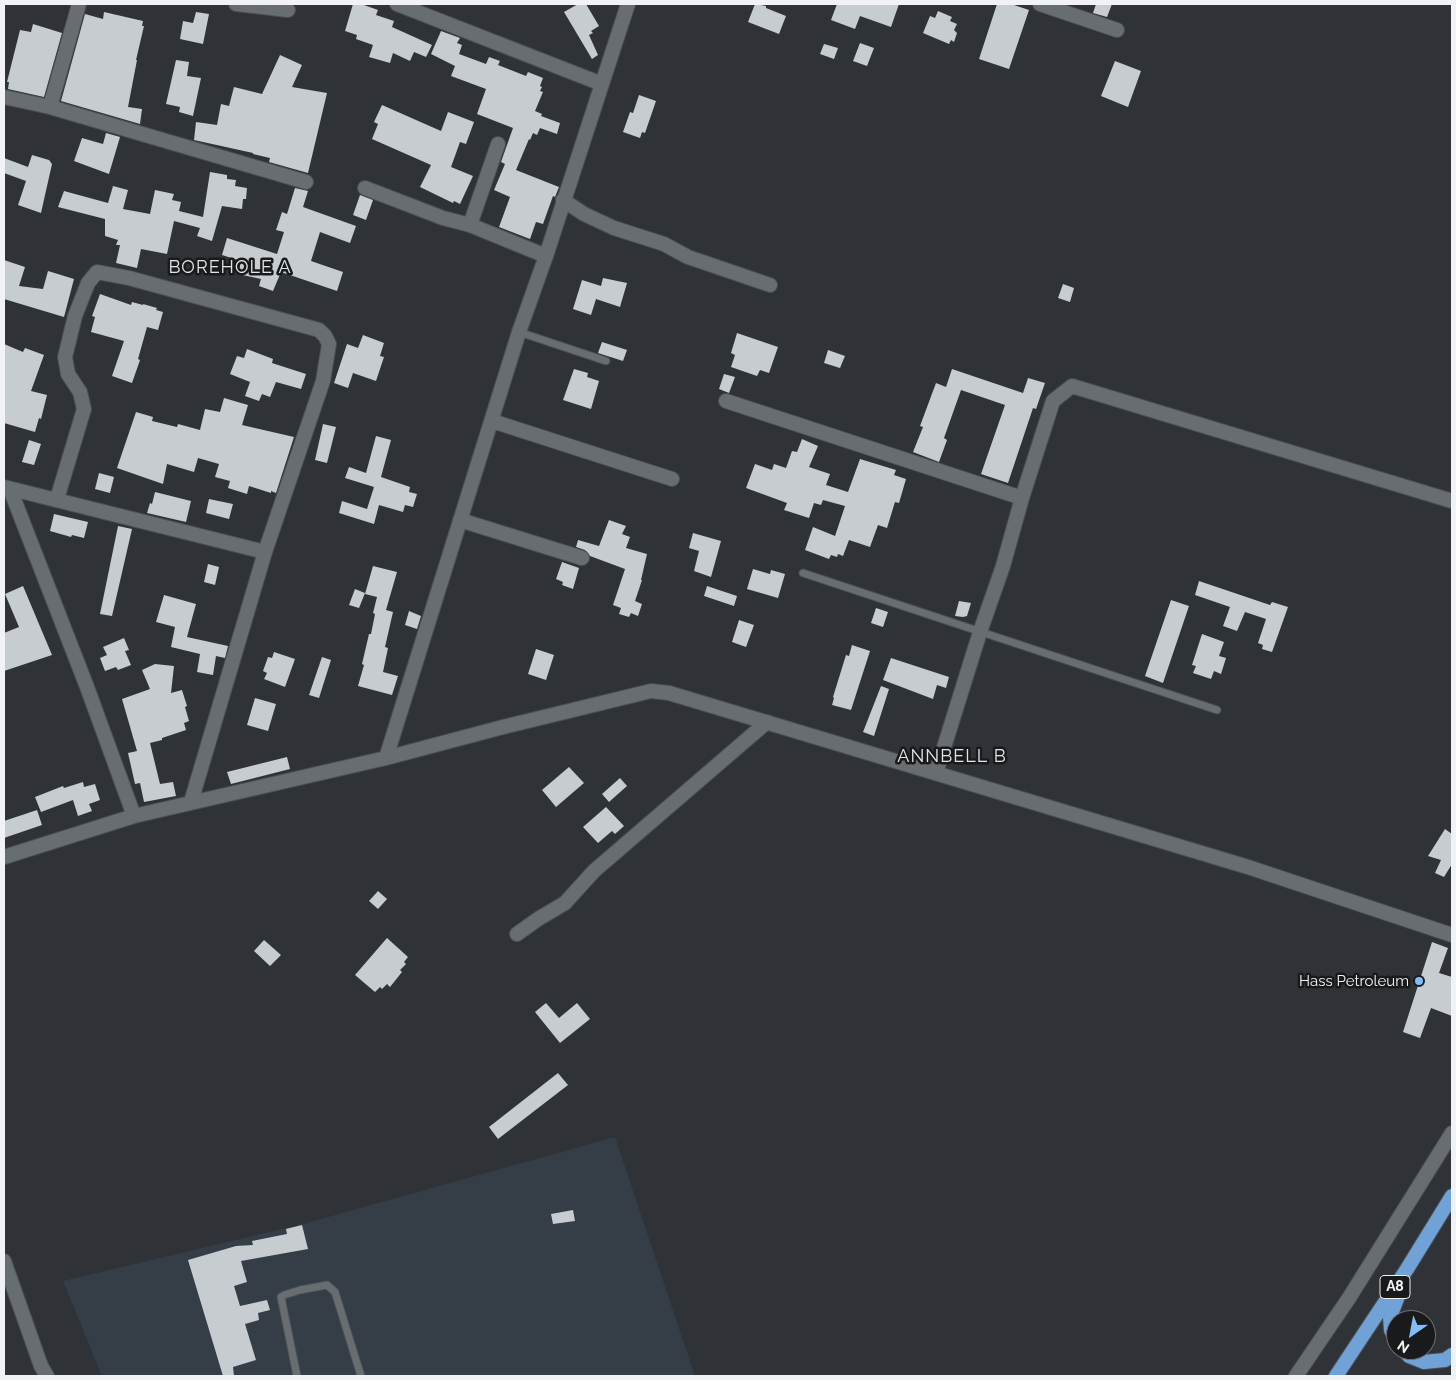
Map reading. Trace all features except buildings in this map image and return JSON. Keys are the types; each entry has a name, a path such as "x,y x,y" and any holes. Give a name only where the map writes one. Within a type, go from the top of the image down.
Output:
{"highway":[{"name":"A8","path":"1336,1376 1407,1269 1452,1196"},
{"path":"1392,1310 1407,1269"},
{"path":"1419,1360 1424,1362 1445,1360 1452,1356"}],"street":[{"path":"50,107 79,4"},
{"path":"236,4 288,10"},
{"path":"397,4 419,8 602,84"},
{"path":"386,758 519,332 546,256 628,4"},
{"path":"1040,4 1117,30"},
{"path":"4,97 50,107 306,182"},
{"path":"470,225 498,144"},
{"path":"365,188 443,218 470,225 546,256"},
{"path":"563,200 584,214 614,228 664,244 688,257 770,285"},
{"path":"58,499 84,409 80,392 68,374 65,357 75,316 88,284 97,272 129,278 319,330 325,336 329,344 323,381 265,552 191,802"},
{"path":"936,772 1003,566 1052,401 1072,386 1452,501"},
{"path":"726,401 1022,498"},
{"path":"492,421 672,479"},
{"path":"7,488 58,499 265,552"},
{"path":"7,488 87,686 134,816"},
{"path":"460,520 582,558"},
{"path":"4,857 134,816 386,758 651,691 669,692 1248,867 1452,935"},
{"path":"517,934 538,919 566,904 594,871 767,722"},
{"path":"1296,1376 1349,1298 1452,1133"},
{"path":"4,1261 47,1376"}],"lane":[{"path":"519,332 606,361"},
{"path":"803,573 1217,710"},
{"path":"297,1376 281,1297 300,1290 327,1285 335,1292 361,1376"}],"shaded area":[{"path":"615,1137 695,1376 102,1376 63,1281 303,1224"}],"place":[{"name":"Hass Petroleum","path":"1419,981"}],"district":[{"name":"BOREHOLE A","path":"230,268"},
{"name":"ANNBELL B","path":"952,757"}]}
